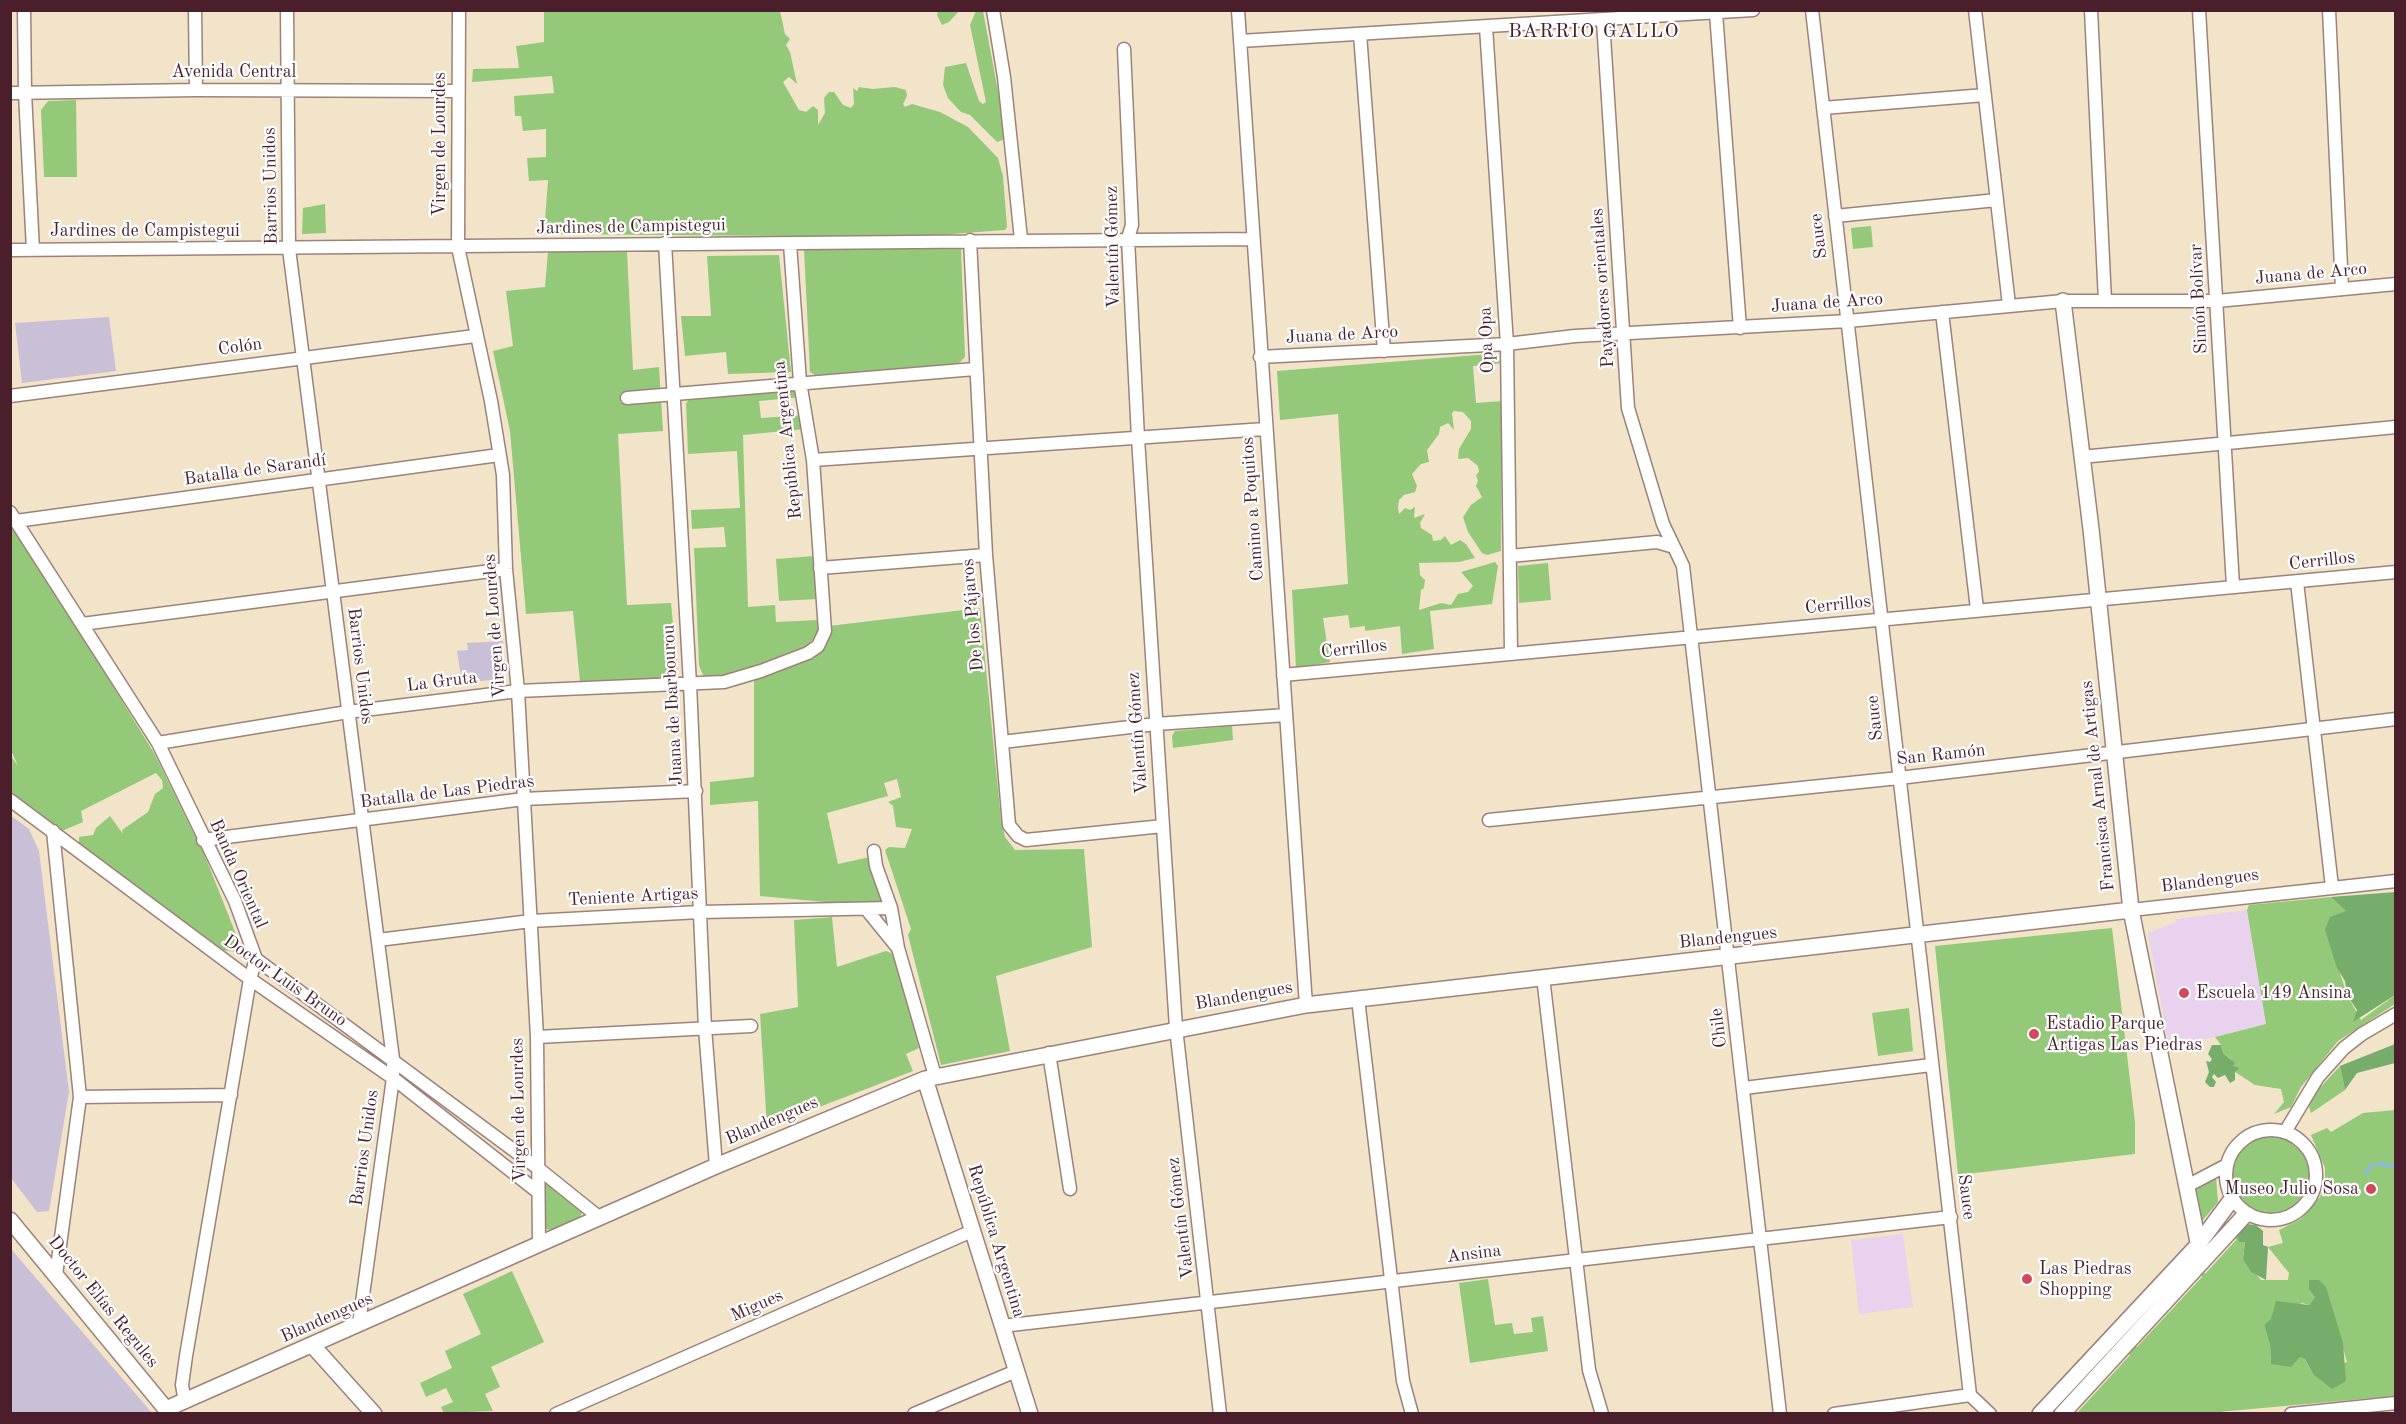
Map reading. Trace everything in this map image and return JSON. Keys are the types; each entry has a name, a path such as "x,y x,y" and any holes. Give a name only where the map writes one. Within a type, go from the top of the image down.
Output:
{"street":[{"path":"24,10 25,93 33,250"},
{"path":"195,10 196,90"},
{"name":"Barrios Unidos","path":"286,10 289,249 393,1059 393,1078 359,1324"},
{"name":"Virgen de Lourdes","path":"459,10 458,247 475,336 491,401 504,487 506,569 518,691 537,1037 539,1244"},
{"path":"993,10 1004,77 1021,239"},
{"name":"Camino a Poquitos","path":"1238,10 1306,1005"},
{"path":"1509,10 1509,24"},
{"path":"1240,41 1509,24 1603,21 1753,10"},
{"name":"Sauce","path":"1812,10 1970,1395"},
{"path":"1975,10 2009,305"},
{"path":"2091,10 2105,301"},
{"name":"Simón Bolívar","path":"2199,10 2233,586"},
{"path":"2329,10 2342,289"},
{"path":"1716,13 1740,327"},
{"name":"Payadores orientales","path":"1603,21 1625,333 1628,408 1663,524 1683,566 1692,638"},
{"name":"Opa Opa","path":"1486,27 1507,344 1511,653"},
{"path":"1360,34 1384,351"},
{"name":"Valentín Gómez","path":"1124,49 1132,225 1128,238 1138,438 1176,1028 1220,1413"},
{"name":"Avenida Central","path":"10,93 196,90 458,91"},
{"path":"1823,108 1985,95"},
{"path":"1835,216 1997,200"},
{"name":"Jardines de Campistegui","path":"10,250 289,249 665,243 790,244 1128,238 1252,239"},
{"name":"De los Pájaros","path":"970,240 986,555 1009,825 1018,836 1026,840 1163,826"},
{"name":"Juana de Ibarbourou","path":"665,243 696,791 705,1028 716,1166"},
{"name":"República Argentina","path":"790,244 800,382 813,460 825,631"},
{"name":"Juana de Arco","path":"1260,357 1507,344 1625,333 1848,321 2063,301 2217,301 2396,284"},
{"name":"Francisca Arnal de Artigas","path":"2063,301 2131,910 2202,1262"},
{"path":"1942,312 1977,609"},
{"name":"Colón","path":"10,396 475,336"},
{"path":"627,398 673,392 975,369"},
{"path":"2081,457 2396,427"},
{"path":"813,460 1265,429"},
{"name":"Batalla de Sarandí","path":"13,517 499,455"},
{"name":"Banda Oriental","path":"13,517 158,743 203,840 235,901 255,959"},
{"path":"1510,556 1657,542 1674,547"},
{"path":"820,568 986,555"},
{"path":"82,624 506,569"},
{"name":"Cerrillos","path":"1283,675 2396,572"},
{"path":"2298,582 2332,887"},
{"name":"La Gruta","path":"158,743 348,712 518,691 724,682 808,653 818,645 825,631"},
{"name":"Chile","path":"1692,638 1762,1238 1780,1413"},
{"path":"1002,742 1156,724 1286,715"},
{"name":"San Ramón","path":"1489,820 1899,778 2396,719"},
{"name":"Batalla de Las Piedras","path":"203,840 524,800 696,791"},
{"name":"Doctor Luis Bruno","path":"10,800 250,979 393,1078 538,1192"},
{"path":"53,831 80,1097 56,1275"},
{"name":"República Argentina","path":"874,851 876,866 891,908 898,948 930,1078 972,1231 1030,1413"},
{"name":"Blandengues","path":"168,1411 716,1166 930,1078 1176,1028 1306,1005 2396,881"},
{"name":"Teniente Artigas","path":"378,940 531,921 700,912 891,908"},
{"path":"867,910 898,948"},
{"path":"185,1402 183,1376 255,959"},
{"name":"Doctor Luis Bruno","path":"255,959 393,1059 600,1218"},
{"path":"1543,977 1589,1370 1602,1413"},
{"path":"1358,999 1404,1381 1412,1413"},
{"path":"2285,1132 2324,1070 2362,1034 2396,1014"},
{"path":"537,1037 751,1026"},
{"path":"1049,1053 1070,1189"},
{"path":"1744,1088 1931,1065"},
{"path":"80,1097 231,1095"},
{"path":"2270,1130 2285,1132 2297,1138 2312,1156 2316,1179 2313,1192 2302,1208 2285,1218 2259,1219 2246,1214 2232,1200 2225,1177 2227,1165 2238,1146 2255,1133 2270,1130"},
{"path":"2187,1186 2227,1165"},
{"path":"2040,1413 2197,1246 2232,1200"},
{"path":"2062,1413 2246,1214"},
{"name":"Ansina","path":"1002,1326 1950,1217"},
{"name":"Doctor Elías Regules","path":"10,1220 168,1411"},
{"name":"Migues","path":"556,1413 972,1231"},
{"path":"313,1346 374,1413"},
{"path":"914,1413 1017,1371"},
{"path":"1834,1413 1865,1412 1970,1395 1990,1413"},
{"path":"2291,1413 2396,1403"}],"shaded area":[{"path":"109,317 116,371 22,383 15,323"},
{"path":"503,641 505,673 500,679 462,683 457,651 468,650 467,643"},
{"path":"10,815 29,829 39,851 69,1092 49,1211 37,1212 11,1178"},
{"path":"2247,910 2266,1024 2169,1048 2148,933 2176,922 2176,919"},
{"path":"1903,1234 1913,1307 1859,1314 1851,1240"},
{"path":"11,1249 152,1413 11,1413"}],"green space":[{"path":"938,10 959,11 949,22 942,25 937,15"},
{"path":"544,11 780,11 785,34 790,39 786,45 790,52 797,84 789,77 783,82 799,110 806,112 813,106 818,110 818,125 825,113 824,98 829,92 834,92 843,105 851,108 854,104 853,88 857,91 859,87 872,89 895,87 906,90 907,96 903,104 905,107 912,104 940,112 968,127 998,158 1003,176 1007,227 1005,230 912,237 544,234 548,180 529,181 527,158 546,157 546,129 523,131 521,116 515,116 514,96 554,93 552,76 472,82 473,69 519,68 516,46 544,42"},
{"path":"976,11 983,11 1006,134 1005,139 997,142 970,115 961,112 948,98 943,85 945,67 966,63 979,101 983,104 986,102 970,25"},
{"path":"76,100 77,177 44,177 41,110 48,101"},
{"path":"325,204 326,233 302,234 303,208"},
{"path":"1871,226 1873,247 1853,249 1851,228"},
{"path":"961,247 965,357 958,364 815,375 810,372 804,249"},
{"path":"548,252 627,252 633,370 659,367 663,431 618,434 627,605 671,603 678,675 650,679 580,682 573,611 526,614 510,431 493,351 513,346 506,291 545,287"},
{"path":"779,255 791,372 728,374 726,352 685,356 681,316 711,316 707,256"},
{"path":"1490,354 1502,363 1473,366 1476,403 1502,401 1501,551 1487,555 1482,553 1468,532 1463,517 1471,505 1482,497 1476,486 1478,466 1468,458 1458,459 1459,449 1471,429 1471,421 1463,412 1454,411 1452,413 1454,430 1448,423 1440,427 1439,434 1427,450 1429,462 1421,464 1412,474 1417,486 1415,492 1404,495 1399,500 1398,507 1399,514 1405,508 1410,510 1415,507 1414,518 1425,514 1420,523 1421,528 1432,535 1433,541 1441,540 1445,536 1451,545 1460,540 1466,544 1475,558 1459,562 1419,563 1420,575 1425,580 1424,588 1421,590 1419,610 1441,603 1451,605 1458,594 1468,592 1473,586 1461,572 1495,562 1498,566 1492,604 1430,611 1434,649 1402,654 1400,626 1365,631 1365,626 1350,628 1348,615 1323,618 1330,662 1296,668 1292,590 1348,584 1338,414 1280,420 1277,371"},
{"path":"795,388 803,397 759,401 761,418 804,415 805,429 743,435 748,607 775,605 776,622 818,620 819,632 804,650 759,669 705,680 699,665 694,548 726,547 724,527 692,529 691,510 740,508 737,451 688,454 686,403 690,399"},
{"path":"10,519 154,753 205,856 241,947 239,952 222,950 177,920 79,845 79,837 93,835 96,828 110,816 123,834 122,830 148,812 155,794 163,788 162,780 156,773 81,811 83,822 62,831 11,792 11,756 18,766 10,748"},
{"path":"814,556 817,599 779,601 776,559"},
{"path":"1548,563 1551,600 1519,603 1518,566"},
{"path":"980,608 1001,820 1005,837 1015,850 1084,849 1092,947 996,976 1010,1051 941,1065 908,935 911,929 885,850 889,847 905,848 912,829 896,827 893,806 888,802 901,797 897,779 884,783 888,796 827,813 838,864 870,857 885,904 857,905 760,896 758,801 710,805 710,782 754,777 754,679 817,654 825,646 829,626"},
{"path":"1232,726 1233,740 1173,748 1172,736 1175,731"},
{"path":"2395,892 2395,995 2353,1022 2357,1010 2347,995 2345,981 2337,968 2325,930 2330,917 2346,911 2331,897"},
{"path":"2331,897 2347,911 2333,951 2347,995 2361,1020 2395,995 2395,1004 2338,1041 2301,1087 2291,1107 2274,1114 2284,1102 2281,1089 2255,1085 2235,1072 2231,1059 2223,1053 2215,1037 2266,1024 2247,910 2249,905"},
{"path":"832,917 837,967 886,951 896,955 919,1048 906,1054 913,1071 767,1127 760,1014 798,1007 794,920"},
{"name":"Estadio Parque Artigas Las Piedras","path":"2112,928 2135,1122 2135,1154 1958,1175 1935,946"},
{"path":"1909,1008 1913,1051 1878,1056 1872,1013"},
{"path":"2395,1044 2395,1063 2357,1073 2345,1090 2340,1066"},
{"path":"2212,1045 2221,1045 2223,1053 2235,1063 2233,1066 2239,1068 2235,1072 2235,1080 2230,1083 2225,1075 2218,1078 2214,1074 2212,1077 2216,1082 2214,1087 2210,1087 2205,1082 2209,1072 2206,1061 2210,1062 2212,1059 2208,1054"},
{"path":"2340,1066 2345,1090 2311,1113 2309,1107 2315,1093"},
{"path":"2395,1110 2395,1396 2208,1413 2076,1414 2130,1355 2125,1348 2130,1343 2137,1347 2202,1277 2202,1267 2205,1274 2236,1240 2234,1233 2238,1228 2245,1241 2243,1259 2261,1280 2288,1280 2289,1273 2268,1247 2283,1243 2279,1230 2301,1219 2320,1197 2325,1183 2325,1168 2311,1135 2327,1128 2331,1132 2363,1113","holes":["2315,1297 2328,1297 2347,1362 2313,1374 2305,1359 2300,1356 2271,1364 2270,1345 2264,1325 2302,1303 2309,1305"]},
{"path":"2271,1135 2290,1139 2297,1144 2308,1157 2311,1173 2306,1190 2294,1207 2276,1216 2261,1217 2232,1191 2229,1174 2233,1161 2244,1147 2253,1140"},
{"path":"2216,1178 2218,1202 2202,1221 2195,1189"},
{"path":"548,1182 583,1211 579,1219 552,1230 546,1229 543,1185"},
{"path":"2245,1224 2256,1225 2263,1231 2263,1245 2268,1247 2266,1280 2251,1272 2243,1259 2245,1242 2239,1242 2237,1234"},
{"path":"512,1271 544,1342 491,1367 500,1387 485,1394 493,1411 444,1413 441,1407 453,1402 446,1388 426,1397 420,1383 452,1368 445,1351 481,1334 463,1294"},
{"path":"1488,1279 1495,1325 1512,1323 1514,1334 1533,1332 1531,1318 1543,1316 1548,1351 1470,1363 1459,1283"},
{"path":"2309,1280 2319,1280 2326,1287 2343,1343 2346,1381 2332,1389 2313,1374 2305,1359 2300,1357 2291,1367 2271,1364 2270,1345 2264,1325 2271,1319 2276,1301 2309,1305 2315,1297 2309,1289"}],"waterway":[{"path":"2366,1173 2372,1164"},
{"path":"2377,1164 2394,1166"}],"place":[{"name":"Escuela 149 Ansina","path":"2184,993"},
{"name":"Estadio Parque Artigas Las Piedras","path":"2034,1034"},
{"name":"Museo Julio Sosa","path":"2371,1189"},
{"name":"Las Piedras Shopping","path":"2027,1279"}],"district":[{"name":"BARRIO GALLO","path":"1594,32"}]}
